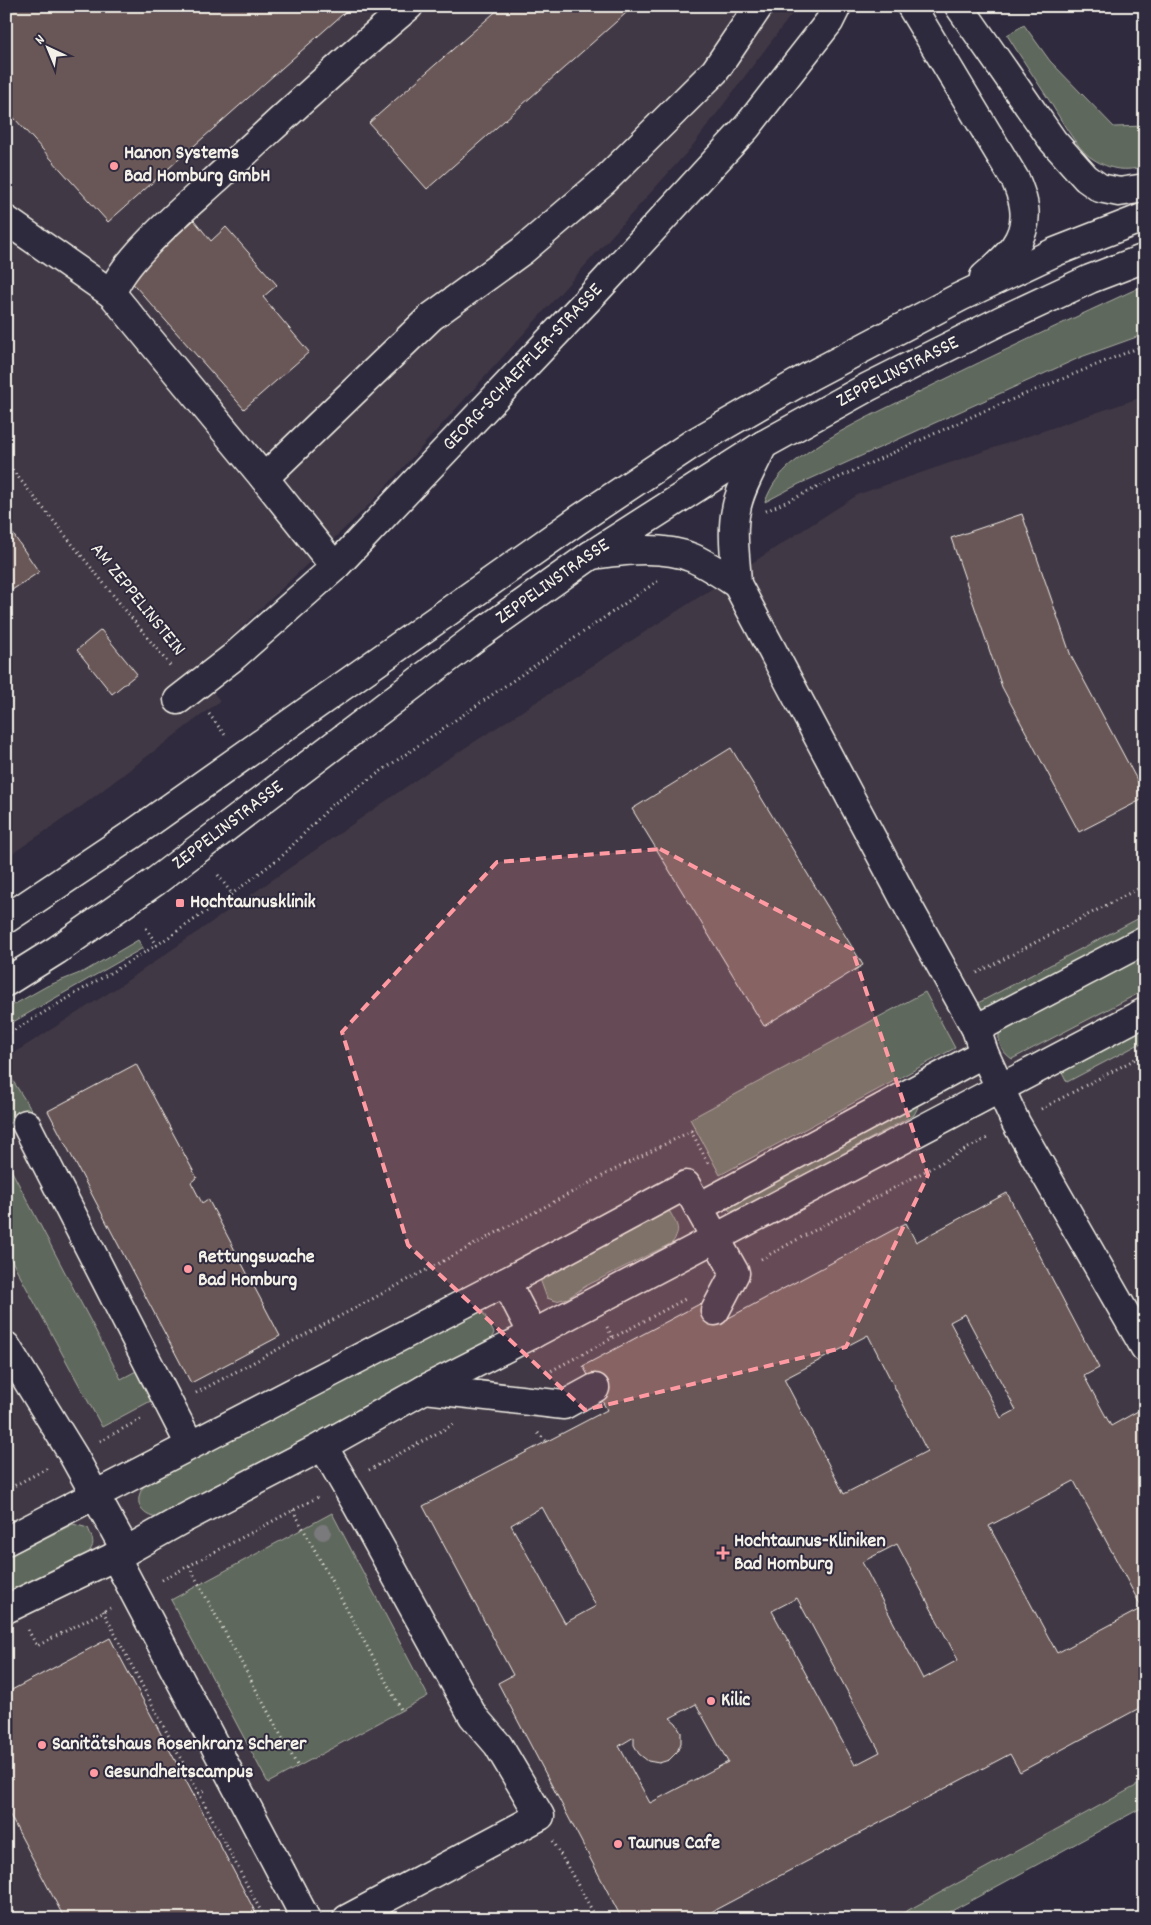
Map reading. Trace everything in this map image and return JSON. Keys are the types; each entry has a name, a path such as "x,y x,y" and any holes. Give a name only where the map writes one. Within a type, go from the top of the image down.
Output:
{"main road":[{"path":"112,294 119,276 154,238 343,62 409,6"},
{"path":"264,478 431,317 522,251 604,181 715,71 759,6"},
{"name":"GEORG-SCHAEFFLER-STRASSE","path":"184,696 244,647 335,567 596,291 747,127 829,22 837,6"},
{"path":"911,6 1016,181 1024,207 1024,229 1017,244 1005,258 960,297"},
{"path":"962,9 1053,141 1086,178 1100,188 1119,192 1145,188"},
{"name":"ZEPPELINSTRASSE","path":"6,919 243,758 578,520 692,444 810,376 960,297 1055,252 1145,217"},
{"path":"6,220 112,294 335,567"},
{"name":"ZEPPELINSTRASSE","path":"6,982 57,950 156,881 480,634 591,555 763,445 868,387 1000,321 1090,279 1145,258"},
{"path":"763,445 740,493 736,510 734,530 737,584 953,987 980,1041 1016,1123 1145,1348"},
{"path":"591,555 628,551 664,551 692,558 737,584"},
{"path":"6,1541 506,1282 693,1196 980,1041 1145,940"},
{"path":"10,1607 120,1554 323,1446 425,1389 1145,1012"},
{"path":"26,1124 190,1445"},
{"path":"693,1196 735,1273 715,1311"},
{"path":"506,1282 533,1334"},
{"path":"6,1346 41,1402 47,1440 69,1473 96,1495 135,1594 306,1919"},
{"path":"425,1389 564,1405 595,1388"},
{"path":"323,1446 473,1716 498,1745 540,1816 347,1919"}],"path":[{"path":"759,514 984,411 1145,345"},
{"name":"AM ZEPPELINSTEIN","path":"6,462 184,696 243,758"},
{"path":"6,1035 157,945 232,894 283,855 332,805 663,578"},
{"path":"218,875 232,894"},
{"path":"953,987 992,964 1145,885"},
{"path":"146,928 157,945"},
{"path":"735,1273 1145,1054"},
{"path":"190,1397 610,1172 691,1131 708,1164"},
{"path":"544,1375 691,1296"},
{"path":"10,1607 37,1646 458,1421"},
{"path":"293,1510 402,1711"},
{"path":"188,1566 298,1768"},
{"path":"103,1611 265,1919"},
{"path":"169,1750 174,1747"},
{"path":"194,1796 198,1793"},
{"path":"540,1816 597,1919"}],"highlighted area":[{"path":"660,849 852,949 928,1175 846,1347 585,1410 408,1245 342,1032 497,862"}],"shaded area":[{"path":"6,6 798,6 690,149 372,502 197,670 220,701 82,806 6,858"},
{"path":"1145,396 1145,1781 892,1919 6,1919 6,1058 121,985 426,773 859,494"}],"green space":[{"path":"1024,25 1050,61 1114,127 1145,126 1145,166 1131,169 1112,168 1093,159 1080,147 1007,35"},
{"path":"1145,285 1145,334 1081,357 799,484 765,502 776,481 784,471 824,441 980,362"},
{"path":"1145,915 1145,931 982,1015 978,1003"},
{"path":"138,940 143,948 6,1026 6,1009 47,986 85,971"},
{"path":"1145,950 1145,990 1012,1059 1004,1051 999,1042 999,1034 1010,1024"},
{"path":"925,992 955,1048 720,1175 690,1119"},
{"path":"1145,1023 1145,1041 1067,1082 1060,1068"},
{"path":"6,1070 32,1111 6,1125"},
{"path":"914,1103 918,1107 914,1115 742,1208 731,1212 728,1209 727,1205"},
{"path":"6,1160 121,1379 142,1368 160,1396 102,1427 6,1250"},
{"path":"662,1209 670,1212 675,1220 678,1231 672,1243 586,1286 568,1298 556,1301 547,1298 540,1279"},
{"path":"477,1310 483,1312 494,1333 487,1342 157,1518 144,1513 141,1508 139,1503 140,1492 148,1481"},
{"path":"332,1513 428,1696 268,1783 171,1600"},
{"path":"73,1524 88,1528 92,1538 92,1547 84,1558 6,1597 6,1558"},
{"path":"1145,1781 1145,1806 937,1919 892,1919"}],"building":[{"name":"Hanon Systems Bad Homburg GmbH","path":"6,6 352,6 108,222 6,109"},
{"path":"502,6 634,6 427,189 369,123"},
{"name":"Hanon Systems Bad Homburg GmbH","path":"194,220 211,241 226,227 277,285 263,297 309,352 244,409 128,278"},
{"path":"1022,514 1071,656 1145,795 1145,798 1079,832 1002,687 951,538"},
{"path":"6,524 39,572 6,594"},
{"path":"101,630 137,674 112,694 77,650"},
{"path":"731,748 863,965 764,1026 632,809"},
{"name":"Rettungswache Bad Homburg","path":"136,1064 197,1178 191,1182 202,1203 208,1199 280,1336 191,1383 48,1111"},
{"name":"Hochtaunus-Kliniken Bad Homburg","path":"1007,1193 1099,1368 1084,1376 1111,1426 1138,1411 1145,1424 1145,1705 1020,1772 1010,1754 698,1919 644,1919 643,1916 637,1919 622,1919 498,1683 513,1675 423,1506 607,1410 583,1366 709,1299 721,1322 906,1223 916,1242","holes":["965,1314 1016,1410 1001,1418 950,1322","868,1335 927,1451 844,1494 784,1379","1074,1481 1142,1608 1057,1653 989,1526","542,1507 596,1606 565,1623 511,1525","897,1544 958,1660 923,1679 862,1562","797,1598 880,1752 855,1765 772,1611","696,1704 728,1762 650,1803 619,1746 634,1737 634,1745 639,1754 648,1761 659,1763 669,1760 677,1752 681,1743 681,1732 676,1723 670,1718"]},
{"name":"Gesundheitscampus","path":"110,1638 259,1919 65,1919 60,1910 6,1808 6,1693"}],"place":[{"name":"Hanon Systems Bad Homburg GmbH","path":"114,166"},
{"name":"Hochtaunusklinik","path":"180,903"},
{"name":"Rettungswache Bad Homburg","path":"188,1269"},
{"name":"Hochtaunus-Kliniken Bad Homburg","path":"723,1553"},
{"name":"Kilic","path":"711,1701"},
{"name":"Sanitätshaus Rosenkranz Scherer","path":"42,1745"},
{"name":"Gesundheitscampus","path":"94,1773"},
{"name":"Taunus Cafe","path":"618,1844"}]}
